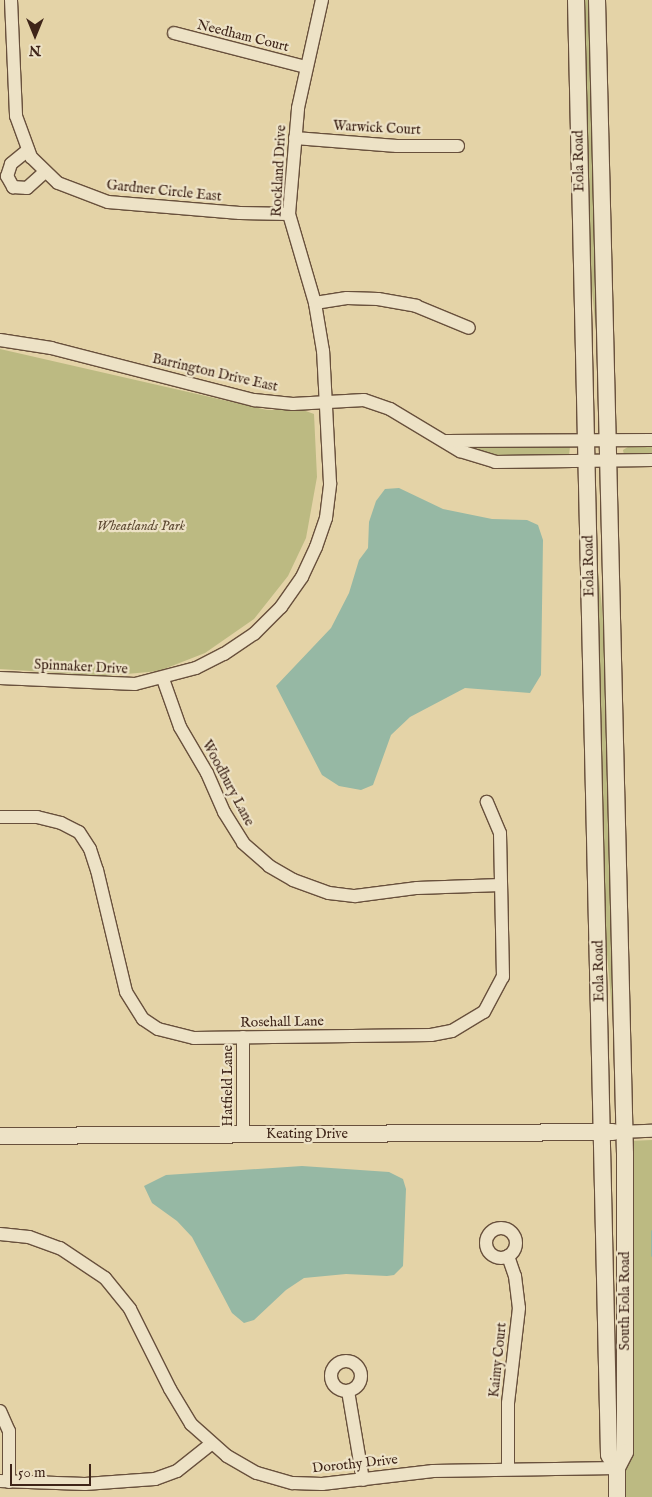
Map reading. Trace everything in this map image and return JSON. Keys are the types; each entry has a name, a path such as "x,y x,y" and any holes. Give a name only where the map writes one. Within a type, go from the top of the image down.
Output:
{"street":[{"name":"Gardner Circle East","path":"11,0 16,116 28,150 45,172 70,190 108,202 240,213 289,214"},
{"name":"Rockland Drive","path":"322,0 305,67 295,138 289,214 315,303 327,401"},
{"name":"Eola Road","path":"576,0 586,461 614,1132"},
{"name":"Eola Road","path":"597,0 608,440 614,1132"},
{"name":"Needham Court","path":"174,34 305,67"},
{"name":"Warwick Court","path":"295,138 397,146 458,146"},
{"path":"28,150 11,164 8,176 13,187 27,188 45,172"},
{"path":"315,303 347,298 378,299 416,306 469,328"},
{"name":"Barrington Drive East","path":"0,340 51,348 254,400 293,404 364,400 377,403 446,441 460,451 495,462 652,460"},
{"name":"Spinnaker Drive","path":"0,678 102,685 163,679 224,654 254,634 281,607 302,577 326,518 330,483 327,401"},
{"name":"Barrington Drive East","path":"446,441 652,440"},
{"name":"Woodbury Lane","path":"163,679 180,727 207,773 224,812 244,843 269,866 293,880 329,893 355,896 417,888 501,885"},
{"name":"Rosehall Lane","path":"0,816 37,817 61,822 79,832 90,849 97,870 126,992 143,1019 174,1035 243,1037 431,1035 452,1031 484,1012 503,977 500,833 487,802"},
{"name":"Hatfield Lane","path":"242,1134 243,1037"},
{"path":"614,1132 652,1131"},
{"name":"Keating Drive","path":"0,1136 614,1132"},
{"name":"South Eola Road","path":"614,1132 609,1455 617,1468"},
{"name":"South Eola Road","path":"614,1132 626,1452 617,1468 617,1497"},
{"name":"Dorothy Drive","path":"0,1234 30,1238 60,1248 106,1278 130,1309 180,1408 211,1444 242,1466 274,1479 322,1484 433,1472 617,1468"},
{"name":"Kaimy Court","path":"508,1256 518,1292 519,1308 508,1403 508,1469"},
{"path":"348,1391 363,1480"},
{"path":"0,1411 9,1431 4,1482 85,1484 156,1479 177,1471 211,1444"}],"green space":[{"path":"582,0 590,0 599,364 588,247"},
{"name":"Wheatlands Park","path":"0,349 267,410 303,410 314,414 317,477 306,538 288,576 254,619 205,653 159,671 105,676 0,669"},
{"path":"564,445 570,447 569,455 500,456 477,451 478,447"},
{"path":"631,445 652,445 652,458 624,455 623,450"},
{"path":"595,541 606,647 615,1044 606,943"},
{"path":"652,1140 652,1497 622,1497 628,1141"}],"shaded area":[{"path":"399,488 443,509 492,519 527,520 538,525 543,540 541,675 530,693 465,688 410,717 391,735 373,785 361,790 339,786 322,775 276,686 331,628 349,593 359,560 368,548 369,522 376,501 385,489"},
{"path":"302,1166 389,1172 403,1179 406,1189 403,1266 394,1275 387,1276 346,1274 304,1278 286,1290 254,1320 244,1323 232,1313 192,1237 177,1221 152,1203 144,1186 166,1175"}],"waterway":[{"path":"652,1231 652,1255"}]}
